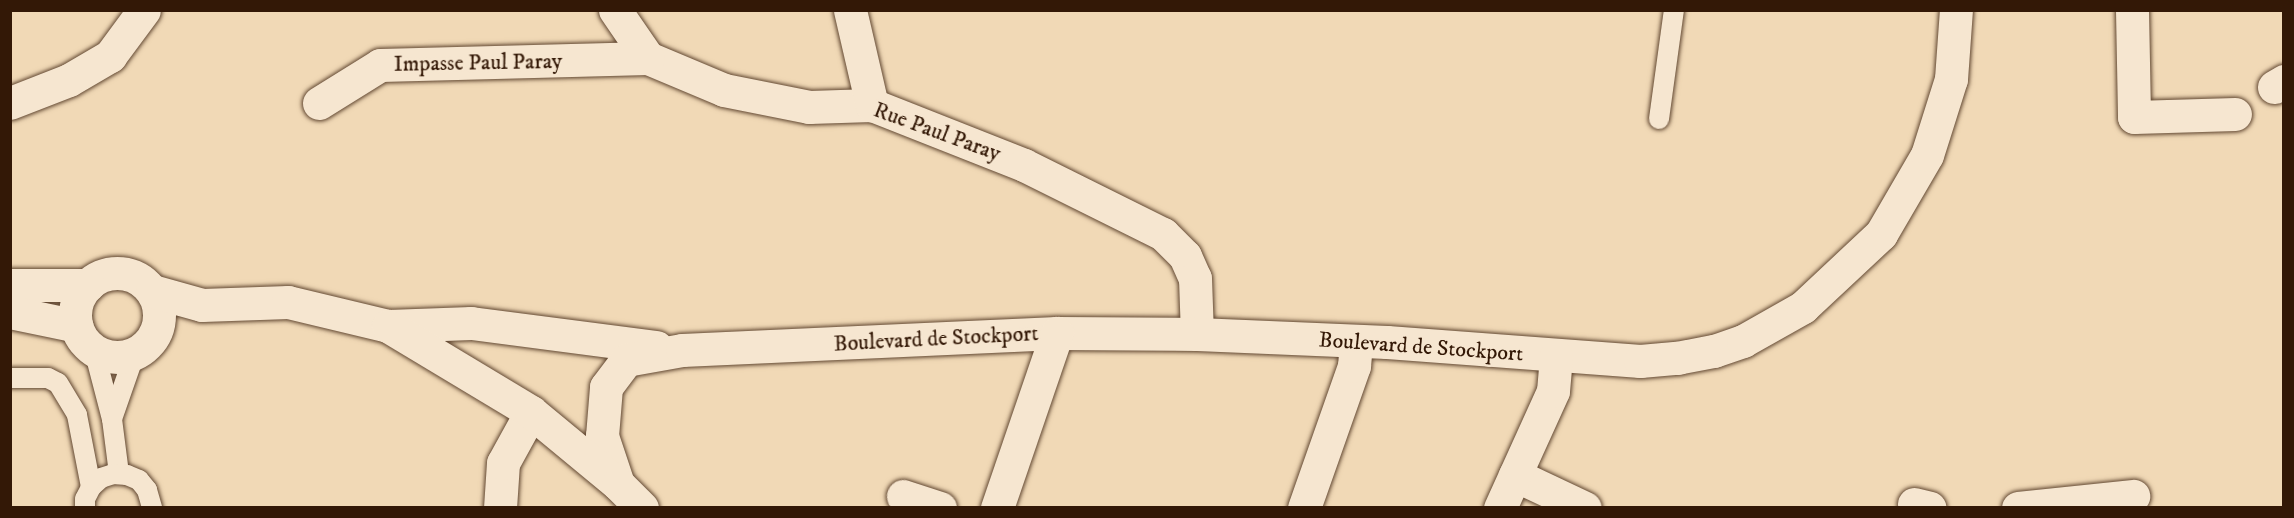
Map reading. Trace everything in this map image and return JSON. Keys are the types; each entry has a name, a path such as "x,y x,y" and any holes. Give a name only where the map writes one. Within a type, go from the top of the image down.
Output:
{"street":[{"path":"10,103 69,80 110,56 144,10"},
{"path":"615,10 648,58"},
{"path":"850,10 872,105"},
{"name":"Boulevard de Stockport","path":"618,484 602,436 606,387 626,360 682,350 1057,333 1197,334 1356,341 1640,361 1696,355 1743,341 1803,307 1881,234 1927,155 1952,79 1956,10"},
{"path":"2132,10 2134,117 2235,114"},
{"name":"Impasse Paul Paray","path":"319,103 380,65 648,58"},
{"name":"Rue Paul Paray","path":"648,58 735,92 809,107 872,105 1024,165 1163,234 1185,256 1195,278 1197,334"},
{"path":"85,338 76,304 88,285 107,274 122,273 142,281 152,291 159,314 145,343"},
{"path":"10,285 88,285"},
{"path":"152,291 202,304 288,302 388,326 531,412 618,484 642,507"},
{"path":"10,312 85,338 107,356 122,357 202,304"},
{"name":"Boulevard de Stockport","path":"388,326 471,323 682,350"},
{"path":"997,507 1057,333"},
{"path":"1304,507 1354,366 1356,341"},
{"path":"1500,507 1553,391 1556,356"},
{"path":"500,507 503,463 531,412"},
{"path":"1515,475 1585,507"},
{"path":"903,496 940,507"},
{"path":"2018,507 2070,505 2133,496"}],"lane":[{"path":"1659,119 1674,10"},
{"path":"85,338 112,418 119,474"},
{"path":"112,418 145,343"},
{"path":"10,378 48,378 58,383 76,415 91,487"},
{"path":"85,507 85,499 91,487 100,478 119,474 139,480 147,490 152,507"}]}
